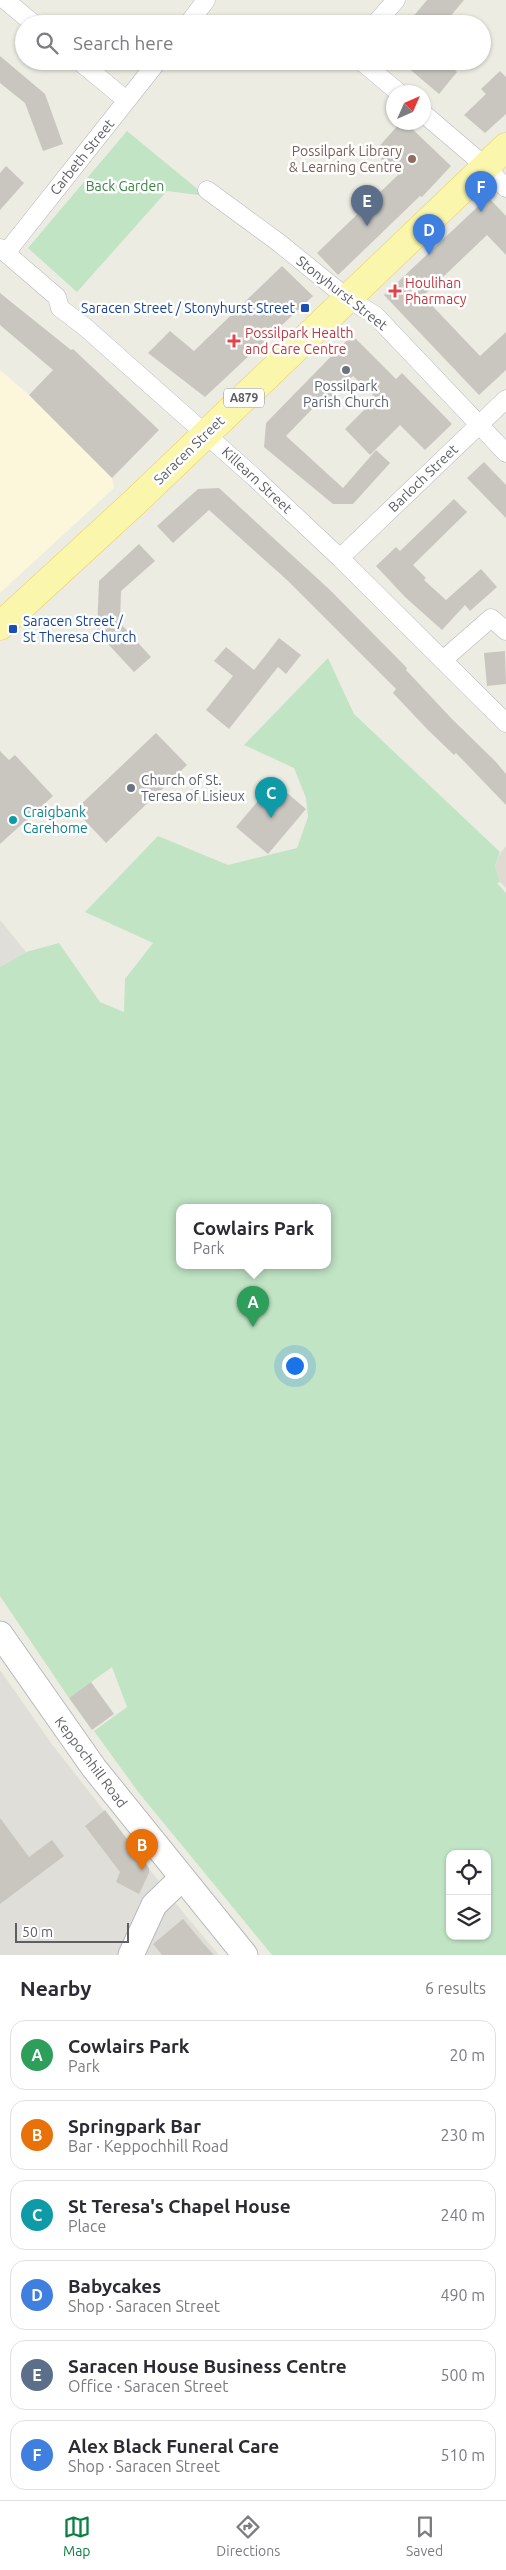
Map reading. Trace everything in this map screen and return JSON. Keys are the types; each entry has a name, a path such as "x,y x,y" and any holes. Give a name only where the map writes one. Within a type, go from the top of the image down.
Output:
{"main road":[{"name":"Saracen Street","path":"0,626 206,434 506,148"}],"street":[{"path":"5,0 23,15"},
{"path":"195,15 206,0"},
{"path":"383,15 396,0"},
{"path":"90,70 126,100"},
{"name":"Carbeth Street","path":"3,250 151,70"},
{"path":"372,70 390,85"},
{"path":"431,120 485,166 506,188"},
{"name":"Stonyhurst Street","path":"207,190 278,242 347,298 374,315 506,453"},
{"name":"Killearn Street","path":"3,250 57,297 60,308 85,327 206,434 340,558 506,723"},
{"name":"Barloch Street","path":"340,558 506,399"},
{"path":"443,660 491,618 506,631"},
{"name":"Keppochhill Road","path":"0,1634 94,1768 245,1955"},
{"path":"131,1955 154,1905 182,1878"}],"shaded area":[{"path":"0,370 29,395 112,478 114,488 0,593"},
{"path":"506,846 506,888 500,882 495,866"},
{"path":"0,920 26,952 0,967"},
{"path":"0,1670 51,1743 186,1916 219,1955 0,1955"}],"green space":[{"name":"Back Garden","path":"127,131 206,196 167,191 77,292 28,248"},
{"path":"328,658 354,714 500,852 495,866 500,882 497,883 506,893 506,1955 272,1955 139,1793 94,1731 127,1707 112,1667 69,1698 0,1596 0,967 26,952 59,943 100,1002 124,1012 125,979 153,943 85,912 158,836 228,865 297,848 308,817 306,798 294,768 244,745"}],"building":[{"path":"427,0 464,0 452,15 414,15"},
{"path":"0,56 45,94 63,144 43,151 25,103 0,83"},
{"path":"411,70 455,70 457,72 439,94 431,85 428,85"},
{"path":"500,71 506,77 506,114 485,133 464,115 486,94 481,89"},
{"path":"394,130 413,130 451,166 422,197 420,196 338,275 317,253 398,175 374,152"},
{"path":"6,166 24,183 0,210 0,173"},
{"path":"488,197 506,216 506,255 487,235 423,296 480,356 506,332 506,370 479,395 384,295"},
{"name":"Possilpark Health and Care Centre","path":"282,266 313,296 205,397 148,353 170,331 194,351"},
{"path":"0,293 71,350 73,349 159,430 112,478 29,395 53,370 0,325"},
{"path":"352,335 396,379 402,373 452,424 425,450 400,425 370,455 345,429 376,398 353,376 323,406 319,402 286,436 343,488 376,450 390,463 353,504 333,504 264,447 266,423"},
{"path":"484,462 506,485 506,518 467,478"},
{"path":"219,488 330,590 407,668 406,670 452,719 496,762 506,774 506,805 456,753 454,755 427,729 393,693 396,689 287,580 209,510 173,543 157,526 198,489"},
{"path":"454,499 467,512 413,565 426,578 424,580 446,600 481,569 497,587 470,611 465,605 442,630 405,597 376,566 396,547 400,551"},
{"path":"139,544 155,561 121,591 120,623 151,657 134,672 97,632 99,581"},
{"path":"279,638 301,655 286,674 278,667 229,729 206,710 233,676 214,661 226,647 254,670"},
{"path":"505,651 506,684 487,686 484,653"},
{"name":"Church of St. Teresa of Lisieux","path":"156,733 187,765 106,843 75,810"},
{"name":"Craigbank Carehome","path":"0,751 9,760 15,755 53,796 0,844"},
{"path":"274,782 306,809 268,854 236,827"},
{"path":"91,1682 114,1714 92,1730 69,1698"},
{"path":"105,1810 149,1868 149,1873 139,1894 116,1882 120,1872 85,1826"},
{"path":"0,1818 29,1857 52,1840 64,1856 0,1904"},
{"path":"183,1919 214,1955 162,1955 153,1944"}],"place":[{"name":"Possilpark Library & Learning Centre","path":"412,159"},
{"name":"Alex Black Funeral Care","path":"481,212"},
{"name":"Saracen House Business Centre","path":"367,226"},
{"name":"Babycakes","path":"429,255"},
{"name":"Houlihan Pharmacy","path":"395,291"},
{"name":"Saracen Street / Stonyhurst Street","path":"305,308"},
{"name":"Possilpark Health and Care Centre","path":"234,341"},
{"name":"Possilpark Parish Church","path":"346,370"},
{"name":"Saracen Street / St Theresa Church","path":"13,629"},
{"name":"Church of St. Teresa of Lisieux","path":"131,788"},
{"name":"St Teresa's Chapel House","path":"271,818"},
{"name":"Craigbank Carehome","path":"13,820"},
{"name":"Cowlairs Park","path":"253,1327"},
{"name":"Springpark Bar","path":"142,1870"}]}
